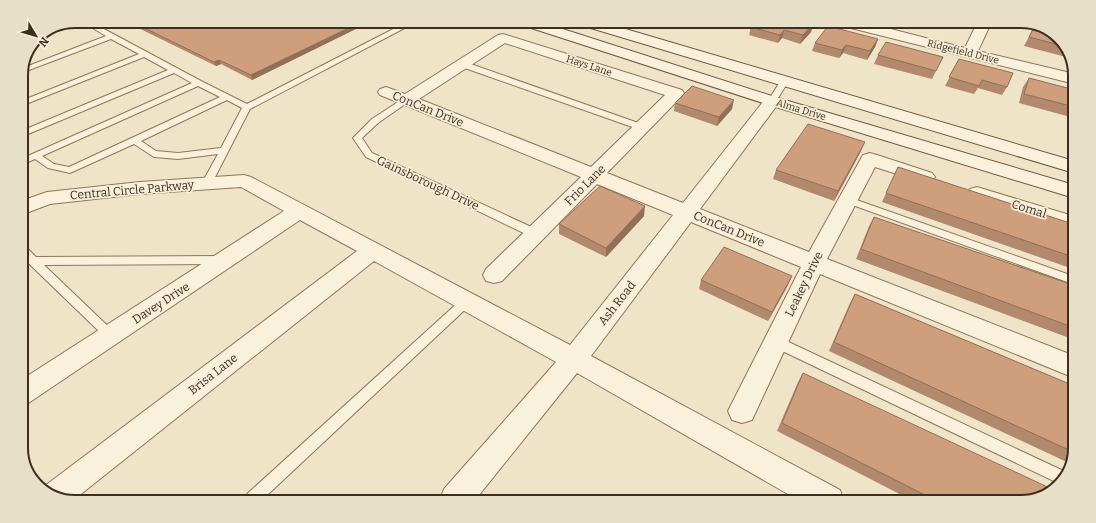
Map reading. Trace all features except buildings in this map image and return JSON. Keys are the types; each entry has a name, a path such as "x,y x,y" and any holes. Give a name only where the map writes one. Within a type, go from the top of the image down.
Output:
{"street":[{"name":"Alma Drive","path":"546,28 772,101 1068,190"},
{"name":"Alma Drive","path":"606,28 1068,165"},
{"name":"Ridgefield Drive","path":"868,28 1068,77"},
{"path":"970,53 982,28"},
{"name":"Gainsborough Drive","path":"407,100 502,38"},
{"name":"Hays Lane","path":"502,38 676,93"},
{"name":"ConCan Drive","path":"386,92 1068,364"},
{"name":"Frio Lane","path":"494,275 595,176 641,127 676,93"},
{"name":"Ash Road","path":"459,495 574,358 772,101"},
{"name":"Comal","path":"870,159 1068,221"},
{"name":"Leakey Drive","path":"742,412 814,263 870,159"},
{"name":"Central Circle Parkway","path":"28,205 47,198 140,188 244,181 299,210"},
{"path":"299,210 574,358 818,495"},
{"name":"Davey Drive","path":"28,389 226,260 299,210"},
{"name":"Brisa Lane","path":"60,492 373,250"}],"lane":[{"path":"97,28 247,107"},
{"path":"207,183 247,107 401,28"},
{"path":"29,68 112,36"},
{"path":"28,101 145,54"},
{"path":"462,64 641,127"},
{"path":"28,131 175,70"},
{"path":"28,159 198,82"},
{"path":"772,101 784,82"},
{"path":"36,156 51,166 70,170 227,97"},
{"name":"Gainsborough Drive","path":"407,100 375,121 357,138 369,155 536,234"},
{"path":"134,140 154,154 178,156 224,150"},
{"path":"848,200 1068,278"},
{"path":"28,256 110,335"},
{"path":"33,261 226,260"},
{"path":"256,495 467,301"},
{"path":"776,342 1059,476"}]}
